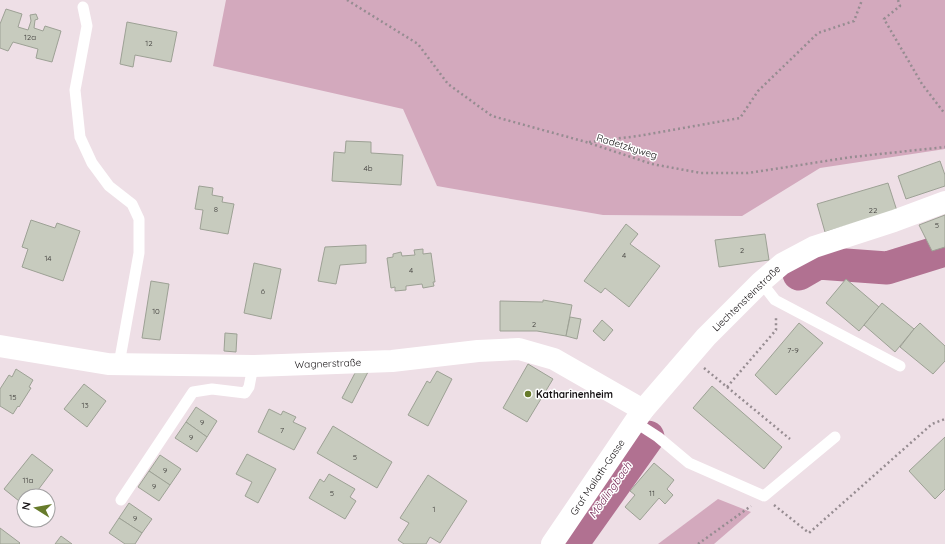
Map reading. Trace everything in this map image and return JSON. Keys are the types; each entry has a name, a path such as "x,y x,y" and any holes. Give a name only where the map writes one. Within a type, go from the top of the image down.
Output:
{"street":[{"name":"Liechtensteinstraße","path":"640,418 706,337 730,318 761,282 782,264 814,247 945,202"},
{"name":"Wagnerstraße","path":"0,346 108,364 253,366 392,361 478,351 519,349 554,358 640,418"},
{"name":"Graf Mailath-Gasse","path":"552,544 640,418"}],"lane":[{"path":"83,7 87,26 75,90 80,137 92,163 109,186 132,204 139,219 139,253 119,364"},
{"path":"761,282 775,300 900,366"},
{"path":"121,500 192,392 212,389 245,393 249,387 253,366"},
{"path":"640,418 658,437 689,463 764,496 835,437"}],"path":[{"name":"Radetzkyweg","path":"347,0 418,44 448,84 492,116 586,142 652,164 700,173 748,173 852,157 945,147"},
{"path":"586,142 638,136 740,118 758,92 818,33 854,21 862,0"},
{"path":"898,0 900,6 884,18 922,84 945,114"},
{"path":"727,387 776,330 775,300"},
{"path":"689,356 790,439"},
{"path":"698,544 764,496 809,533 932,424 945,419"}],"shaded area":[{"path":"226,0 945,0 945,149 820,168 742,216 603,215 437,186 403,109 213,66"},
{"path":"718,499 751,512 714,544 658,544"}],"building":[{"path":"6,9 22,14 18,27 28,30 31,21 30,15 36,14 38,19 35,20 34,28 43,31 45,26 61,31 52,62 36,58 38,49 13,42 8,51 0,48 0,24"},
{"path":"127,22 177,32 171,62 135,55 133,67 120,64"},
{"path":"346,141 371,142 371,153 403,155 401,185 332,181 334,152 345,153"},
{"path":"940,161 945,175 945,186 906,199 898,176"},
{"path":"888,183 897,211 825,232 817,204"},
{"path":"199,186 213,188 212,195 223,197 222,202 234,204 228,234 200,229 203,210 195,209"},
{"path":"945,215 945,247 932,251 919,225"},
{"path":"31,220 55,228 57,223 80,231 63,281 22,267 28,249 22,247"},
{"path":"626,224 638,234 630,244 660,266 629,307 605,288 601,293 584,281"},
{"path":"765,234 769,260 719,267 715,240"},
{"path":"366,245 366,263 340,265 336,284 318,281 325,247"},
{"path":"423,249 423,254 431,253 435,282 433,282 434,286 423,288 422,284 406,286 406,290 395,291 395,287 391,288 387,258 393,257 393,254 401,252 402,256 415,255 414,250"},
{"path":"254,263 281,269 271,319 244,313"},
{"path":"846,279 879,307 859,331 826,303"},
{"path":"151,281 169,284 160,340 142,338"},
{"path":"543,300 572,305 566,336 537,331 500,331 500,301 543,302"},
{"path":"882,303 914,329 895,352 864,325"},
{"path":"570,317 581,319 577,339 566,336"},
{"path":"602,320 613,330 604,341 593,331"},
{"path":"799,323 823,343 776,395 755,375"},
{"path":"920,323 945,346 945,361 933,374 900,347"},
{"path":"225,333 237,334 236,352 224,351"},
{"name":"Katharinenheim","path":"528,364 553,379 527,422 503,408"},
{"path":"16,369 33,380 29,387 31,388 13,414 0,406 0,389 9,375 12,377"},
{"path":"437,371 452,379 428,426 408,415 427,381 430,383"},
{"path":"368,372 352,403 342,398 355,373"},
{"path":"84,384 106,401 87,427 64,409"},
{"path":"712,386 782,447 764,469 693,408"},
{"path":"196,407 217,421 207,437 186,422"},
{"path":"269,409 281,415 283,411 296,417 293,422 306,428 294,450 258,432"},
{"path":"186,422 207,437 197,452 175,438"},
{"path":"333,426 392,462 377,488 317,453"},
{"path":"945,437 945,489 935,499 909,471"},
{"path":"32,454 53,470 40,488 16,488 16,499 4,489"},
{"path":"247,454 276,469 258,503 245,496 252,482 236,474"},
{"path":"160,455 181,469 170,485 149,471"},
{"path":"654,463 674,480 667,489 673,495 665,504 659,498 640,520 625,507 635,495 630,491"},
{"path":"149,471 170,485 159,501 138,487"},
{"path":"329,474 355,489 350,497 356,501 345,519 309,498 320,479 324,482"},
{"path":"428,475 467,501 440,543 430,537 426,544 404,544 398,540 409,523 400,518"},
{"path":"129,503 152,519 142,533 119,518"},
{"path":"119,518 142,533 135,544 125,544 109,533"},
{"path":"0,528 20,543 0,544"},
{"path":"61,536 72,544 55,544"}],"waterway":[{"name":"Mödlingbach","path":"799,274 818,263 887,268 945,250"},
{"name":"Mödlingbach","path":"572,544 648,437"}],"place":[{"name":"Katharinenheim","path":"528,394"}]}
